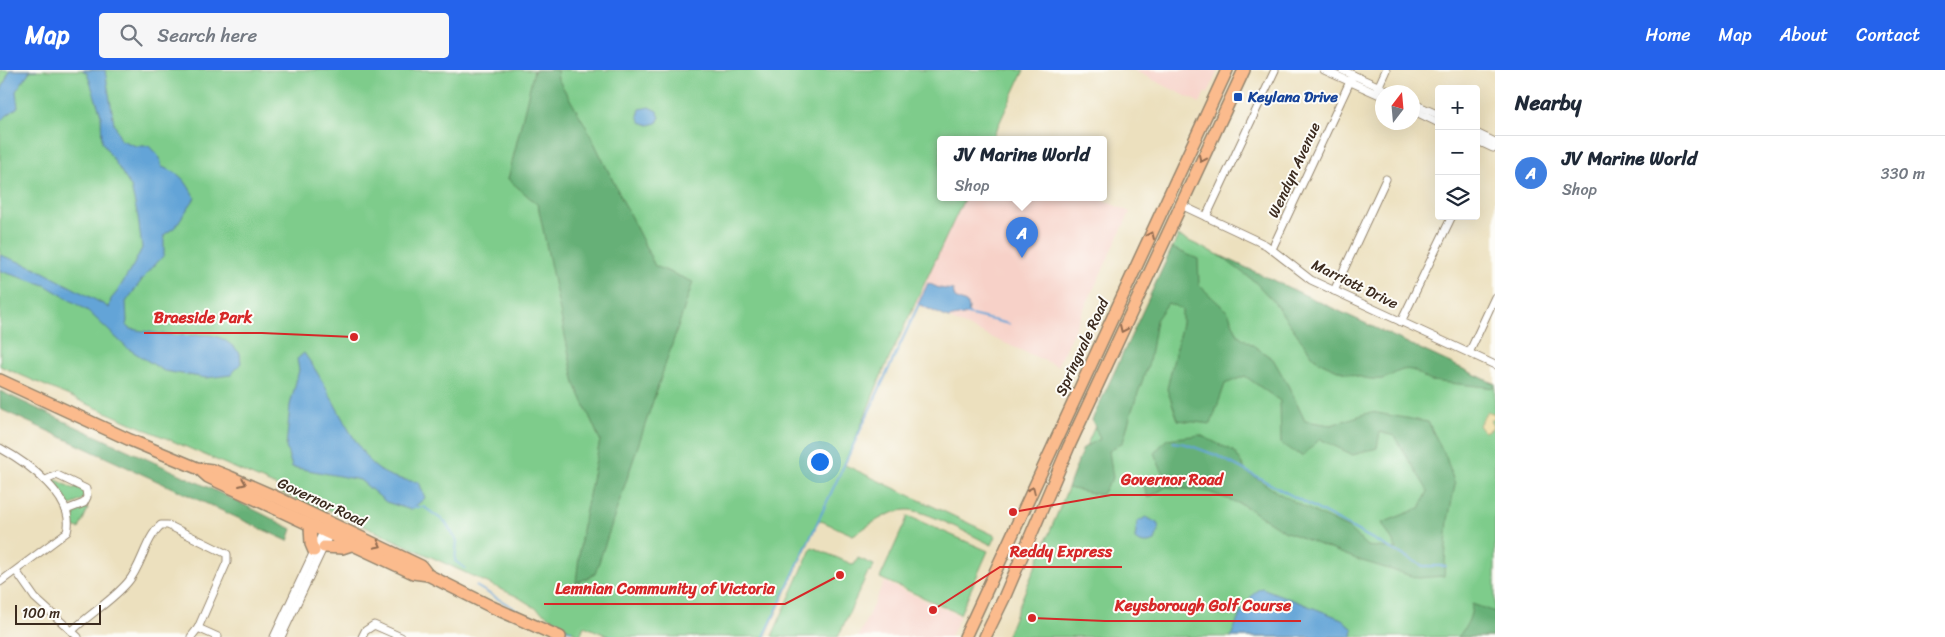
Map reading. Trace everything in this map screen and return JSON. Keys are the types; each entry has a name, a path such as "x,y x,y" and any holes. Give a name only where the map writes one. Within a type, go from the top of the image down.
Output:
{"main road":[{"name":"Springvale Road","path":"965,637 1228,70"},
{"name":"Springvale Road","path":"985,637 1004,598 1069,446 1244,70"},
{"name":"Governor Road","path":"0,380 130,440 197,468 212,470 230,477 329,528 421,566 428,575"},
{"name":"Governor Road","path":"197,468 208,477 310,526 329,528 351,545 413,573 428,575 492,607 560,637"},
{"path":"310,526 311,544 319,549 342,548 351,545"}],"street":[{"path":"1206,217 1275,70"},
{"path":"1324,70 1351,79 1375,90"},
{"path":"1342,70 1351,79"},
{"path":"1381,85 1386,70"},
{"name":"Wendyn Avenue","path":"1272,249 1351,79"},
{"path":"1420,107 1435,113"},
{"path":"1420,114 1435,120"},
{"path":"1480,136 1494,146"},
{"path":"1480,141 1494,146"},
{"path":"1334,291 1386,179"},
{"name":"Marriott Drive","path":"1180,205 1272,249 1308,278 1495,365"},
{"path":"1401,322 1450,220"},
{"path":"1469,353 1495,297"},
{"path":"0,448 14,455 46,480 66,510 69,525 67,532 0,582"},
{"path":"46,480 57,475 86,489 87,497 84,503 66,510"},
{"path":"72,631 127,583 136,571 155,530 161,525 168,525 227,554 227,562 198,628 191,637"},
{"path":"274,637 329,528"},
{"path":"281,637 329,528"},
{"path":"16,571 35,598 78,637"},
{"path":"362,637 365,630 374,625 401,637"},
{"path":"198,628 218,637"}],"shaded area":[{"path":"1133,70 1218,70 1208,94 1205,92 1200,103"},
{"path":"963,201 1105,201 1130,212 1057,366 915,304"},
{"path":"884,582 960,616 950,637 858,637"}],"green space":[{"path":"0,70 1024,70 993,136 937,136 937,201 963,201 881,376 845,465 996,536 992,545 936,518 914,511 906,510 892,513 853,535 819,520 765,637 611,637 584,626 580,636 518,597 327,509 324,512 280,492 276,486 0,366"},
{"path":"534,70 557,70 558,79 587,128 655,266 693,282 595,574 576,583 582,530 600,440 575,384 538,205 508,179"},
{"path":"1178,236 1495,384 1495,637 1006,637 1068,488"},
{"path":"1172,248 1198,259 1199,285 1228,312 1238,335 1273,359 1305,421 1331,425 1371,412 1428,422 1446,457 1455,485 1448,520 1444,576 1418,578 1359,560 1284,531 1243,505 1209,492 1166,487 1148,498 1143,483 1163,474 1154,453 1167,439 1200,435 1235,452 1246,471 1278,493 1348,528 1367,546 1397,549 1382,523 1420,508 1428,491 1394,436 1380,432 1377,448 1353,455 1320,439 1302,456 1281,444 1280,401 1245,376 1225,384 1211,424 1178,420 1167,389 1182,323 1182,309 1168,303 1156,320 1149,362 1123,442 1109,451 1113,478 1101,495 1068,488 1083,448 1100,439 1092,420"},
{"path":"1219,255 1495,384 1495,388 1431,381 1407,369 1382,379 1367,378 1348,374 1321,363 1315,359 1273,301 1254,281"},
{"path":"0,391 220,493 292,529 288,541 0,409"},
{"path":"55,479 74,489 76,486 85,492 83,499 68,506 52,486 52,482"},
{"path":"82,506 88,509 79,529 73,527 71,514 74,509"},
{"path":"908,516 988,551 960,614 880,578"},
{"path":"812,547 854,565 858,558 874,565 871,573 868,572 838,637 772,636"},
{"path":"1472,604 1495,612 1495,637 1458,637 1468,622"}],"sand":[{"path":"1487,412 1494,413 1495,418 1490,421 1493,426 1491,429 1484,432 1479,425"}],"water":[{"path":"10,70 37,70 30,71 16,91 18,107 0,121 0,93"},
{"path":"82,70 105,70 114,123 121,140 136,146 149,146 160,158 162,167 182,178 195,198 175,227 164,235 164,255 144,277 126,302 126,325 131,329 157,333 184,336 209,335 223,339 240,353 241,363 231,375 206,378 164,371 127,348 88,311 45,285 0,271 0,255 34,267 109,308 111,299 142,248 138,217 131,187 102,142 101,115 87,73"},
{"path":"649,107 657,111 660,117 657,123 649,125 641,122 638,116 640,109"},
{"path":"928,283 939,288 953,290 955,298 968,304 968,314 948,318 918,304"},
{"path":"304,353 350,432 371,463 389,475 419,482 425,498 411,510 386,502 360,480 292,467 286,447 290,405 299,370 297,359"},
{"path":"1146,517 1157,523 1159,527 1155,541 1142,543 1135,539 1137,522"},
{"path":"1262,588 1342,619 1353,629 1352,637 1231,637 1239,617 1252,595"}],"waterway":[{"path":"764,637 919,304"},
{"path":"967,314 1009,324"},
{"path":"1173,442 1186,444 1218,456 1423,566 1446,566"},
{"path":"414,507 424,507 445,522 457,541 455,561 465,568"},
{"path":"476,586 519,611"},
{"path":"530,616 571,631"},
{"path":"609,636 615,637"}],"place":[{"name":"Keylana Drive","path":"1238,97"},
{"name":"JV Marine World","path":"1022,258"},
{"name":"Braeside Park","path":"354,337"},
{"name":"Governor Road","path":"1013,512"},
{"name":"Lemnian Community of Victoria","path":"840,575"},
{"name":"Reddy Express","path":"933,610"},
{"name":"Keysborough Golf Course","path":"1032,618"}]}
